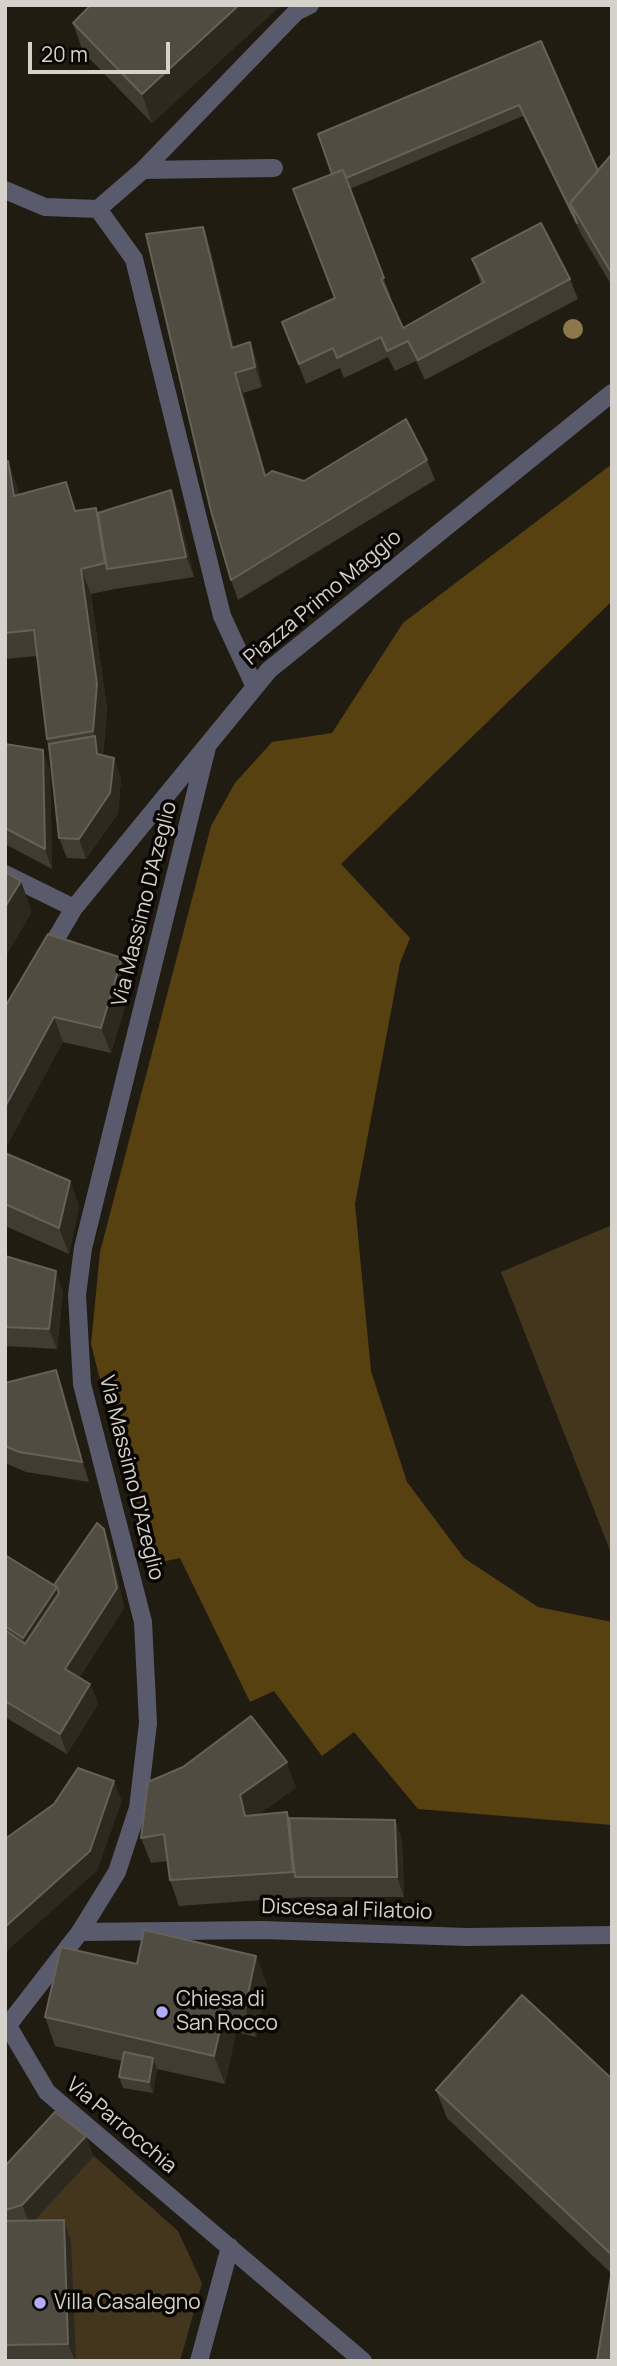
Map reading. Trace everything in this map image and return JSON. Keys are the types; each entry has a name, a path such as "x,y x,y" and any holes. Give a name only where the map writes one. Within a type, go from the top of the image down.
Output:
{"street":[{"path":"5,190 45,206 98,209 143,170 296,12 310,5"},
{"path":"143,170 274,168"},
{"path":"98,209 134,258 222,616 254,685"},
{"name":"Piazza Primo Maggio","path":"33,977 74,908 207,747 254,685 280,661 612,393"},
{"name":"Via Massimo D'Azeglio","path":"6,2026 80,1932 117,1872 138,1808 148,1723 143,1622 82,1384 78,1295 83,1248 207,747"},
{"path":"5,874 74,908"},
{"name":"Discesa al Filatoio","path":"80,1932 262,1930 467,1937 612,1935"},
{"name":"Via Parrocchia","path":"6,2026 47,2092 363,2361"},
{"path":"199,2361 230,2247"}],"shaded area":[{"path":"612,464 612,601 341,864 410,938 400,963 355,1204 371,1371 407,1482 464,1558 538,1607 612,1622 612,1825 418,1809 354,1732 322,1756 274,1691 250,1702 180,1558 147,1565 91,1344 100,1252 211,826 235,783 272,742 332,733 403,623"},
{"path":"612,1225 612,1552 611,1553 501,1272"},
{"path":"94,2156 178,2231 202,2283 180,2361 5,2361 5,2233 30,2225"}],"building":[{"path":"91,5 239,5 142,94 73,23"},
{"path":"541,41 598,171 570,203 577,223 519,105 346,178 343,170 332,174 318,134"},
{"path":"612,154 612,274 570,203"},
{"path":"343,170 384,278 381,279 403,328 484,282 472,259 541,223 570,279 418,360 408,341 387,351 381,337 337,358 333,348 299,364 282,322 335,298 293,189"},
{"path":"203,227 232,348 250,342 255,367 235,373 265,476 272,471 304,481 406,419 427,460 231,580 211,511 146,234"},
{"path":"8,461 14,496 66,482 75,511 96,508 105,563 81,569 97,684 93,731 47,739 34,630 5,633 5,462"},
{"path":"171,490 186,557 107,569 98,513"},
{"path":"95,736 97,754 114,758 110,793 79,839 59,838 49,744"},
{"path":"5,744 43,750 45,849 5,828"},
{"path":"5,872 21,881 5,907"},
{"path":"48,934 122,958 101,1028 54,1017 5,1107 5,1007"},
{"path":"5,1153 70,1181 59,1228 5,1204"},
{"path":"5,1256 56,1271 49,1329 5,1327"},
{"path":"56,1370 82,1462 19,1452 5,1446 5,1383"},
{"path":"97,1523 104,1529 117,1588 65,1669 90,1684 60,1734 5,1701 5,1630 25,1644 59,1593 54,1585"},
{"path":"5,1555 57,1587 23,1638 5,1626"},
{"path":"251,1716 287,1762 240,1795 245,1816 287,1812 293,1872 170,1880 164,1834 141,1838 148,1782 183,1767"},
{"path":"78,1768 114,1781 90,1851 5,1927 5,1839 54,1804"},
{"path":"289,1818 395,1820 397,1877 295,1877"},
{"name":"Chiesa di San Rocco","path":"144,1930 256,1956 245,2008 226,2004 214,2056 45,2017 61,1947 137,1964"},
{"path":"522,1995 612,2079 612,2255 436,2090"},
{"path":"124,2052 153,2058 149,2082 119,2077"},
{"path":"55,2112 86,2136 22,2205 5,2210 5,2166"},
{"name":"Villa Casalegno","path":"64,2220 68,2344 5,2345 5,2221"},
{"path":"612,2270 612,2361 597,2361"}],"place":[{"name":"Chiesa di San Rocco","path":"162,2012"},
{"name":"Villa Casalegno","path":"40,2303"}]}
